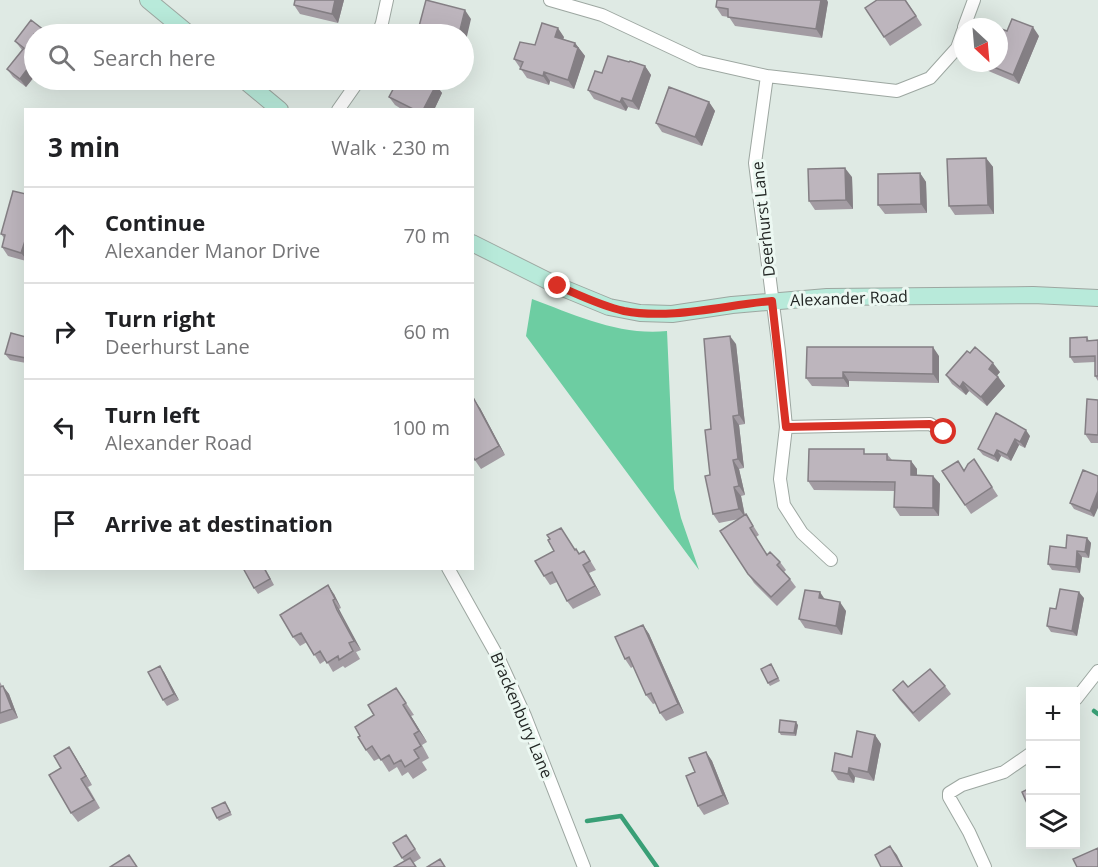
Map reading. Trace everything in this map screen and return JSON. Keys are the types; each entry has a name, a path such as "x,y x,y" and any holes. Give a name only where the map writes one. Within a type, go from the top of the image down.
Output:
{"street":[{"path":"148,0 177,24"},
{"path":"381,24 387,0"},
{"path":"550,0 602,15 700,61 767,76 897,91 930,78 954,51"},
{"path":"968,18 974,0"},
{"name":"Deerhurst Lane","path":"767,76 755,163 786,427 780,479 784,505 802,533 831,560"},
{"path":"256,90 278,108"},
{"path":"339,108 352,90"},
{"name":"Alexander Road","path":"474,244 558,286 609,307 625,311 672,314 772,301 827,297 1033,295 1098,298"},
{"path":"786,427 930,424 944,432"},
{"name":"Brackenbury Lane","path":"449,570 499,659 517,697 584,867"},
{"path":"1080,694 1098,672"},
{"path":"985,867 949,793 962,785 1004,772 1026,757"}],"green space":[{"path":"532,299 598,323 649,332 667,331 674,489 681,518 699,570 526,336"}],"building":[{"path":"295,0 335,0 332,14 294,5"},
{"path":"426,0 465,10 462,24 420,24"},
{"path":"717,0 821,0 816,29 728,17 728,9 716,7"},
{"path":"877,0 905,0 916,16 884,37 865,8"},
{"path":"1012,19 1033,27 1013,75 1006,72 1008,72 1008,29"},
{"path":"542,23 558,28 555,37 575,43 574,46 578,48 568,80 544,72 543,76 520,69 523,62 514,59 520,42 535,45"},
{"path":"24,29 24,48 15,41"},
{"path":"24,48 24,74 20,79 7,69"},
{"path":"608,56 645,66 632,101 622,98 620,102 588,90 595,71 602,73"},
{"path":"669,87 709,102 695,137 656,123"},
{"path":"393,90 433,90 424,108 411,108 389,97"},
{"path":"986,158 988,205 949,206 947,159"},
{"path":"845,168 846,200 809,201 808,169"},
{"path":"920,173 921,204 878,205 878,174"},
{"path":"13,191 24,194 24,244 21,253 2,247 5,235 1,234"},
{"path":"11,333 24,336 24,358 5,354"},
{"path":"730,336 739,415 733,416 738,459 733,460 739,486 734,487 739,509 713,514 705,476 710,475 705,430 711,429 704,339"},
{"path":"1087,337 1087,341 1098,340 1098,376 1095,376 1095,356 1070,357 1070,338"},
{"path":"807,347 933,347 933,374 843,372 843,378 806,378"},
{"path":"975,347 993,363 989,369 998,377 981,397 963,382 960,387 946,375 967,351 970,353"},
{"path":"474,399 499,446 474,459"},
{"path":"1087,399 1098,400 1098,435 1085,434"},
{"path":"996,413 1026,430 1020,442 1015,439 1007,455 997,450 994,456 978,449"},
{"path":"809,449 864,449 864,454 887,454 887,460 911,461 911,475 933,476 933,508 894,507 895,482 808,481"},
{"path":"974,459 992,487 965,505 942,471 958,461 964,471"},
{"path":"1083,470 1098,476 1098,491 1090,511 1070,503"},
{"path":"746,514 753,526 750,528 767,555 770,552 780,562 777,565 790,579 771,597 748,574 720,531"},
{"path":"561,528 575,550 579,554 584,551 590,561 583,565 595,586 567,601 552,572 544,576 535,561 554,551 547,535"},
{"path":"1067,535 1087,538 1085,552 1077,551 1076,567 1048,564 1050,546 1066,548"},
{"path":"244,570 265,570 270,579 254,588"},
{"path":"328,585 335,599 333,600 337,610 354,641 349,643 353,651 339,660 338,656 327,663 320,651 314,655 301,633 293,637 280,615"},
{"path":"1060,589 1079,592 1072,631 1047,626 1050,608 1056,609"},
{"path":"805,590 820,592 819,598 840,602 836,626 799,619"},
{"path":"643,625 678,704 660,713 651,693 646,695 629,657 625,659 615,637"},
{"path":"771,664 778,678 768,683 761,669"},
{"path":"160,666 174,694 163,700 148,672"},
{"path":"930,669 945,686 913,713 893,690 903,681 908,687"},
{"path":"3,686 12,709 0,713 0,687"},
{"path":"396,688 406,703 403,705 419,731 414,734 421,746 414,750 419,758 405,767 401,760 394,764 389,755 381,760 372,746 366,750 355,727 374,715 368,705"},
{"path":"780,720 796,722 794,733 779,732"},
{"path":"857,731 875,735 868,772 849,768 848,774 832,771 835,753 852,757"},
{"path":"69,747 86,776 81,779 94,800 71,813 49,775 61,768 54,756"},
{"path":"706,752 723,795 698,806 686,776 695,772 689,758"},
{"path":"225,802 230,812 217,818 212,808"},
{"path":"406,835 415,849 402,858 393,843"},
{"path":"890,846 902,867 881,867 875,855"},
{"path":"1098,848 1098,867 1077,867 1073,859"},
{"path":"129,855 137,867 110,867"},
{"path":"410,858 416,867 394,867"},
{"path":"440,859 445,867 427,867"}],"waterway":[{"path":"1094,711 1098,714"},
{"path":"587,821 621,816 657,867"}],"route":[{"path":"558,286 609,307 640,313 672,314 772,301 786,427 930,424 944,432"}]}
